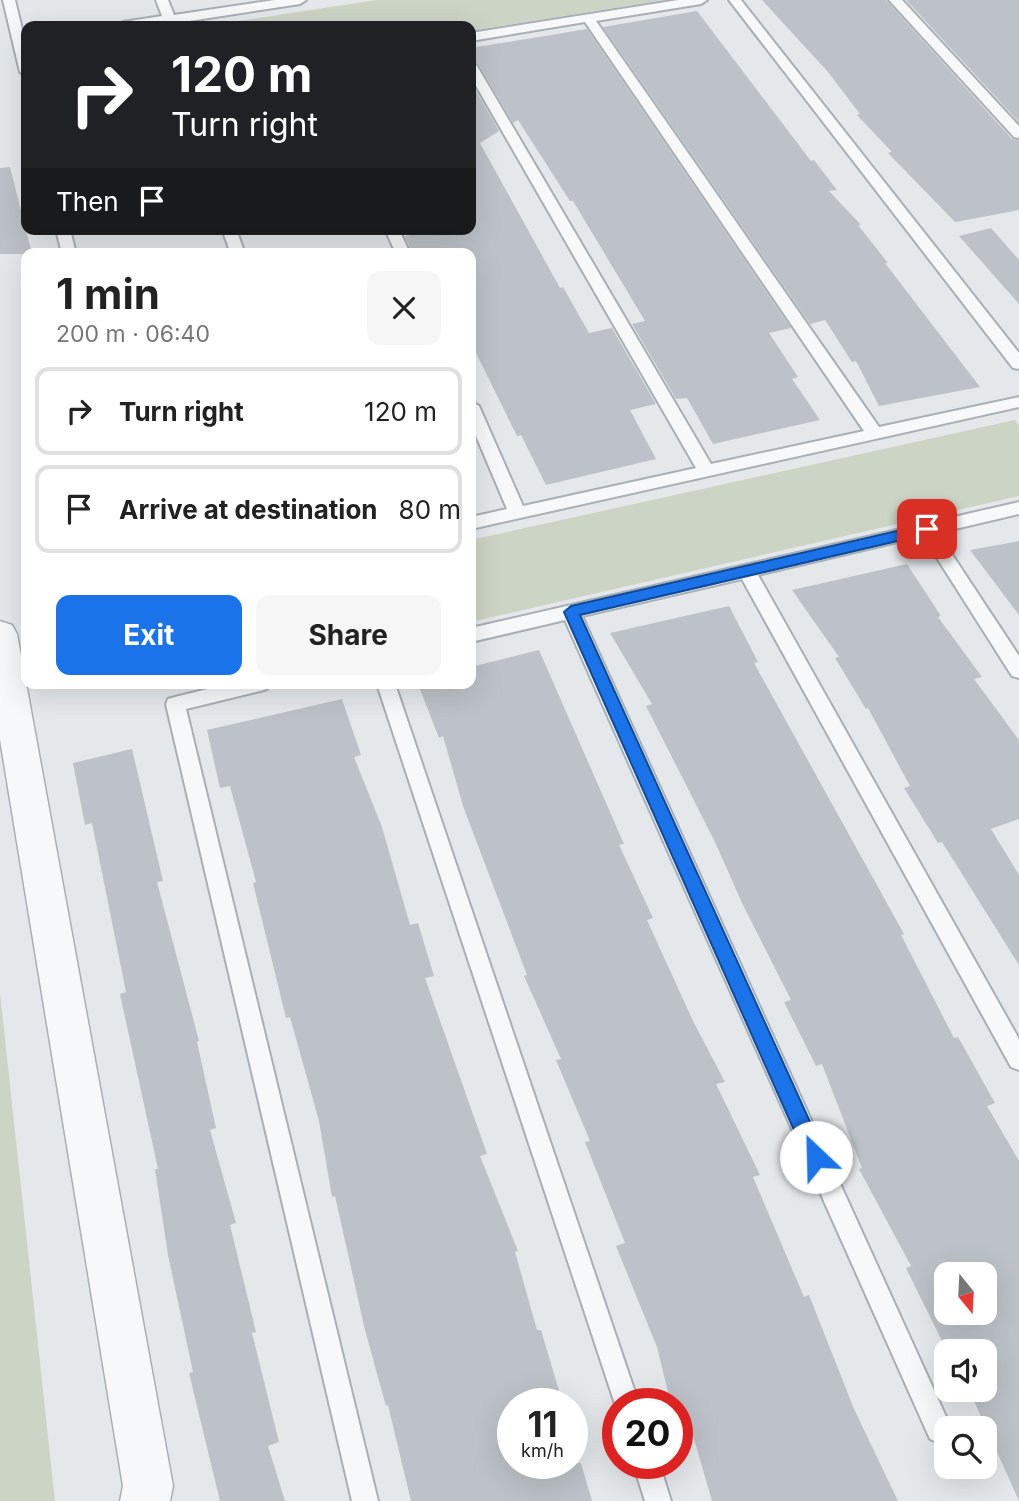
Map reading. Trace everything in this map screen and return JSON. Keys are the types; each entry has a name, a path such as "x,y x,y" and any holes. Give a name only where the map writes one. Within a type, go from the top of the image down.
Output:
{"street":[{"path":"0,634 148,1486 145,1501"}],"lane":[{"path":"9,0 21,37"},
{"path":"162,0 170,20"},
{"path":"162,21 300,0"},
{"path":"476,36 701,0"},
{"path":"735,0 1019,364"},
{"path":"895,0 1019,134"},
{"path":"588,18 874,433"},
{"path":"476,75 705,469"},
{"path":"476,522 705,469 1019,402"},
{"path":"476,418 517,512"},
{"path":"476,634 1019,508"},
{"path":"927,529 1019,671"},
{"path":"747,571 1019,1060"},
{"path":"571,612 934,1419"},
{"path":"216,689 173,694 365,1501"},
{"path":"388,689 621,1388"},
{"path":"651,1479 658,1501"}],"shaded area":[{"path":"376,0 663,0 476,30 476,21 239,21"},
{"path":"1015,420 1019,426 1019,496 476,621 476,539"},
{"path":"0,993 55,1501 0,1501"}],"building":[{"path":"762,0 886,0 1012,139 1019,140 1019,210 955,222 888,153 892,152 857,115 860,114 828,72"},
{"path":"906,0 1019,0 1019,122"},
{"path":"697,11 811,161 814,160 837,190 829,191 861,225 858,225 888,263 885,263 980,387 879,406 856,361 852,362 825,320 810,324 603,27"},
{"path":"587,29 791,328 769,333 798,377 792,379 820,420 713,444 687,398 676,399 632,324 645,321 573,201 570,201 518,120 513,123 476,63 476,47"},
{"path":"476,91 499,131 480,143 560,288 563,287 589,333 612,328 656,404 630,410 656,459 546,485 521,435 517,436 476,353 476,248 410,248 405,236 476,235"},
{"path":"10,167 21,210 21,235 27,235 30,248 21,248 21,254 0,254 0,168"},
{"path":"991,228 1019,260 1019,304 959,236"},
{"path":"1019,541 1019,615 970,550"},
{"path":"907,564 941,616 938,617 982,677 974,679 1019,740 1019,819 991,829 1019,875 1019,965 942,842 938,843 904,788 910,786 868,708 866,709 835,658 839,657 792,590"},
{"path":"729,606 758,662 754,663 904,934 901,935 954,1038 958,1037 995,1103 987,1106 1019,1161 1019,1501 997,1452 997,1416 981,1416 974,1402 997,1402 997,1339 941,1339 934,1325 998,1325 998,1262 934,1262 934,1325 906,1268 911,1266 859,1169 862,1168 822,1064 816,1066 784,1002 791,1000 646,706 652,704 610,633"},
{"path":"539,650 624,844 619,845 653,918 647,920 693,1021 725,1082 716,1084 760,1175 753,1177 804,1297 809,1295 854,1409 898,1501 712,1501 693,1435 693,1388 667,1388 657,1347 616,1246 625,1243 585,1142 590,1141 556,1060 561,1059 524,976 527,975 463,806 443,736 439,738 420,689 476,689 476,666"},
{"path":"342,699 361,755 354,757 382,827 410,925 418,923 434,976 425,978 487,1154 480,1156 518,1251 515,1252 537,1330 541,1330 558,1388 497,1388 497,1479 586,1479 592,1501 411,1501 388,1405 386,1406 365,1330 335,1196 332,1197 319,1121 290,1017 286,1018 253,883 256,882 230,786 220,788 207,730"},
{"path":"132,749 163,881 157,882 199,1041 197,1042 216,1128 210,1130 236,1223 230,1225 256,1332 252,1333 279,1442 268,1446 285,1501 220,1501 189,1373 193,1372 168,1255 155,1169 158,1169 120,994 126,992 92,823 85,825 73,763"}],"route":[{"path":"816,1157 571,612 927,529"}]}
